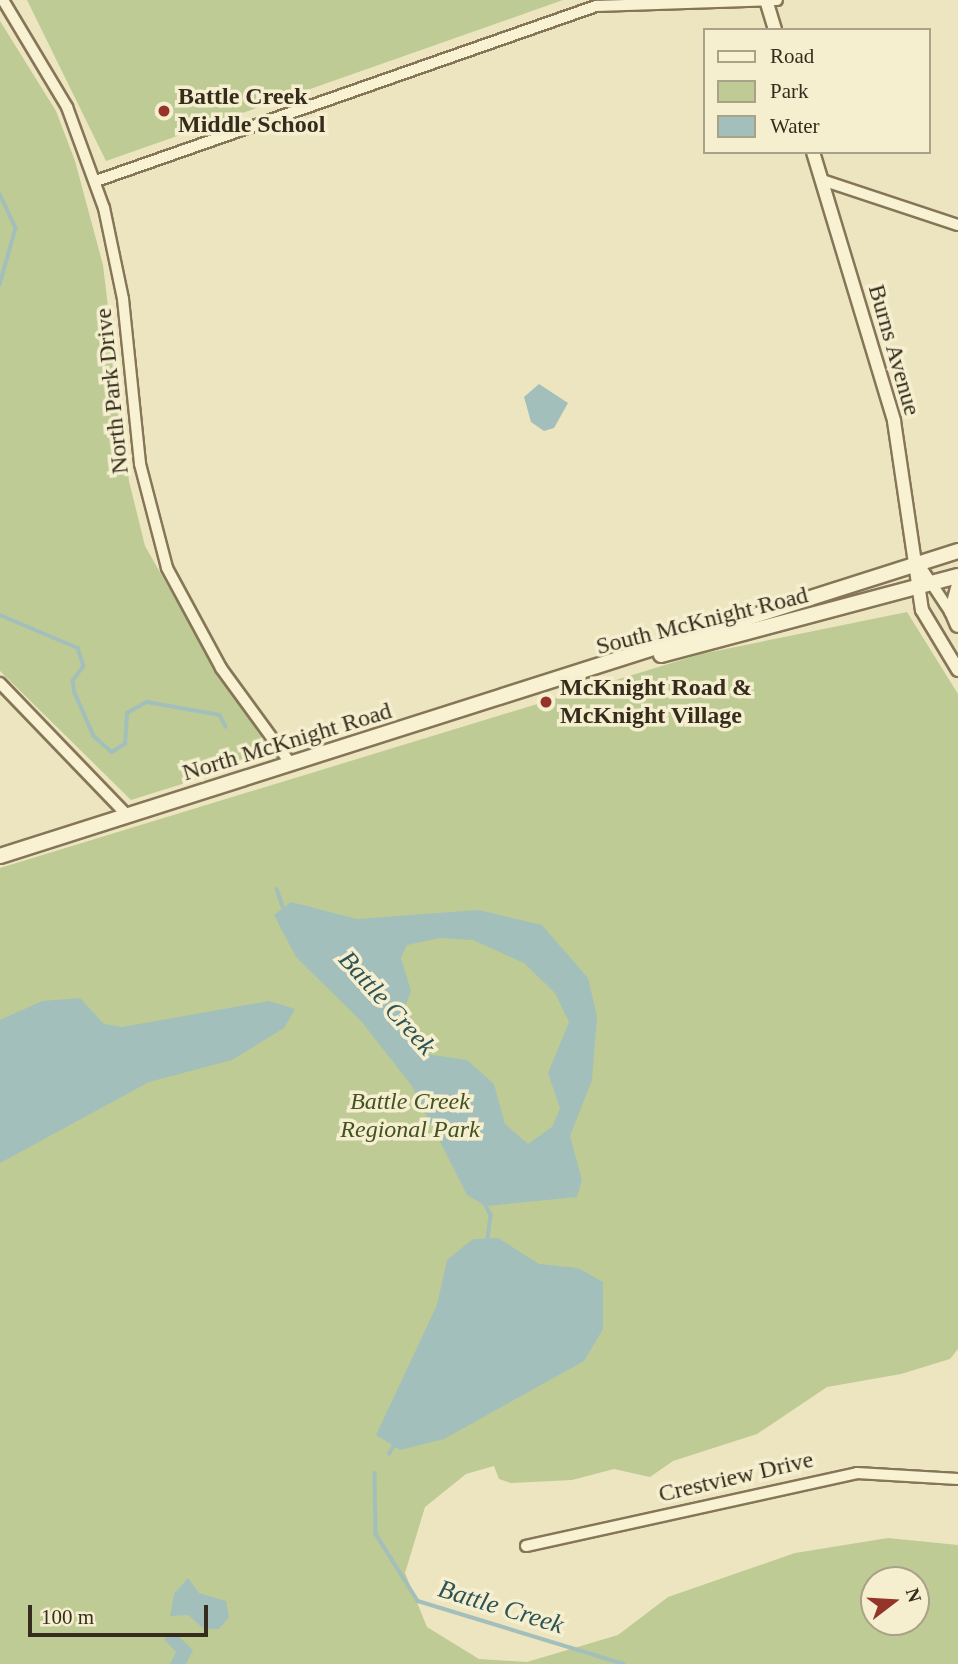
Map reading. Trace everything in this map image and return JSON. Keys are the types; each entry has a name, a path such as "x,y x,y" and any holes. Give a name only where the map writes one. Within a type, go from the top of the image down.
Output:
{"main road":[{"name":"South McKnight Road","path":"589,672 958,551"},
{"name":"South McKnight Road","path":"589,672 917,589 958,576"},
{"path":"958,588 952,611 958,625"},
{"name":"North McKnight Road","path":"0,856 589,672"}],"street":[{"name":"North Park Drive","path":"4,0 52,78 96,181 123,299 140,464 167,568 221,668 291,764"},
{"path":"96,181 596,6 770,1 775,28"},
{"name":"Burns Avenue","path":"814,154 895,427 910,546 918,563 917,589 929,628 958,670"},
{"path":"822,180 958,225"},
{"path":"918,563 936,583 958,625"},
{"path":"0,683 127,816"},
{"name":"Crestview Drive","path":"526,1546 857,1473 958,1479"}],"green space":[{"name":"Battle Creek Middle School","path":"27,0 563,0 106,161"},
{"path":"0,21 56,111 75,161 103,265 129,481 145,546 222,681 268,746 265,758 131,800 0,671"},
{"name":"Battle Creek Regional Park","path":"907,612 958,694 958,1349 950,1359 901,1374 827,1387 757,1434 673,1461 650,1477 614,1469 572,1480 511,1483 499,1479 494,1466 466,1474 425,1507 405,1573 427,1627 479,1659 527,1662 618,1635 668,1597 795,1553 888,1538 958,1545 958,1664 0,1664 0,868 701,654"}],"water":[{"path":"539,384 568,403 554,428 544,431 531,422 524,397"},
{"path":"291,902 357,919 479,910 542,925 588,978 597,1017 592,1080 570,1136 582,1180 577,1197 486,1206 467,1195 412,1086 361,1021 296,957 274,915","holes":["440,938 473,940 524,963 555,993 569,1022 548,1073 560,1108 553,1126 528,1144 505,1124 494,1084 467,1060 426,1054 397,1028 411,991 401,958 407,945"]},
{"path":"80,998 104,1024 122,1027 269,1001 295,1009 284,1028 232,1060 149,1082 0,1163 0,1020 42,1001"},
{"path":"498,1238 539,1264 578,1268 603,1282 603,1329 584,1361 444,1439 400,1450 376,1435 437,1305 447,1260 473,1239"},
{"path":"188,1578 199,1593 226,1601 229,1617 219,1629 204,1629 188,1615 170,1616 174,1594"},
{"path":"174,1632 193,1650 186,1664 170,1664 176,1652 164,1639"}],"waterway":[{"name":"Battle Creek","path":"0,194 16,228 0,285"},
{"name":"Battle Creek","path":"0,615 78,648 84,666 73,681 75,693 94,736 112,752 125,744 127,713 147,702 220,715 226,727"},
{"name":"Battle Creek","path":"277,889 283,906"},
{"name":"Battle Creek","path":"484,1202 491,1215 488,1241"},
{"name":"Battle Creek","path":"389,1454 395,1443"},
{"name":"Battle Creek","path":"375,1473 376,1534 418,1601 624,1664"}],"place":[{"name":"Battle Creek Middle School","path":"164,111"},
{"name":"McKnight Road & McKnight Village","path":"546,702"}]}
